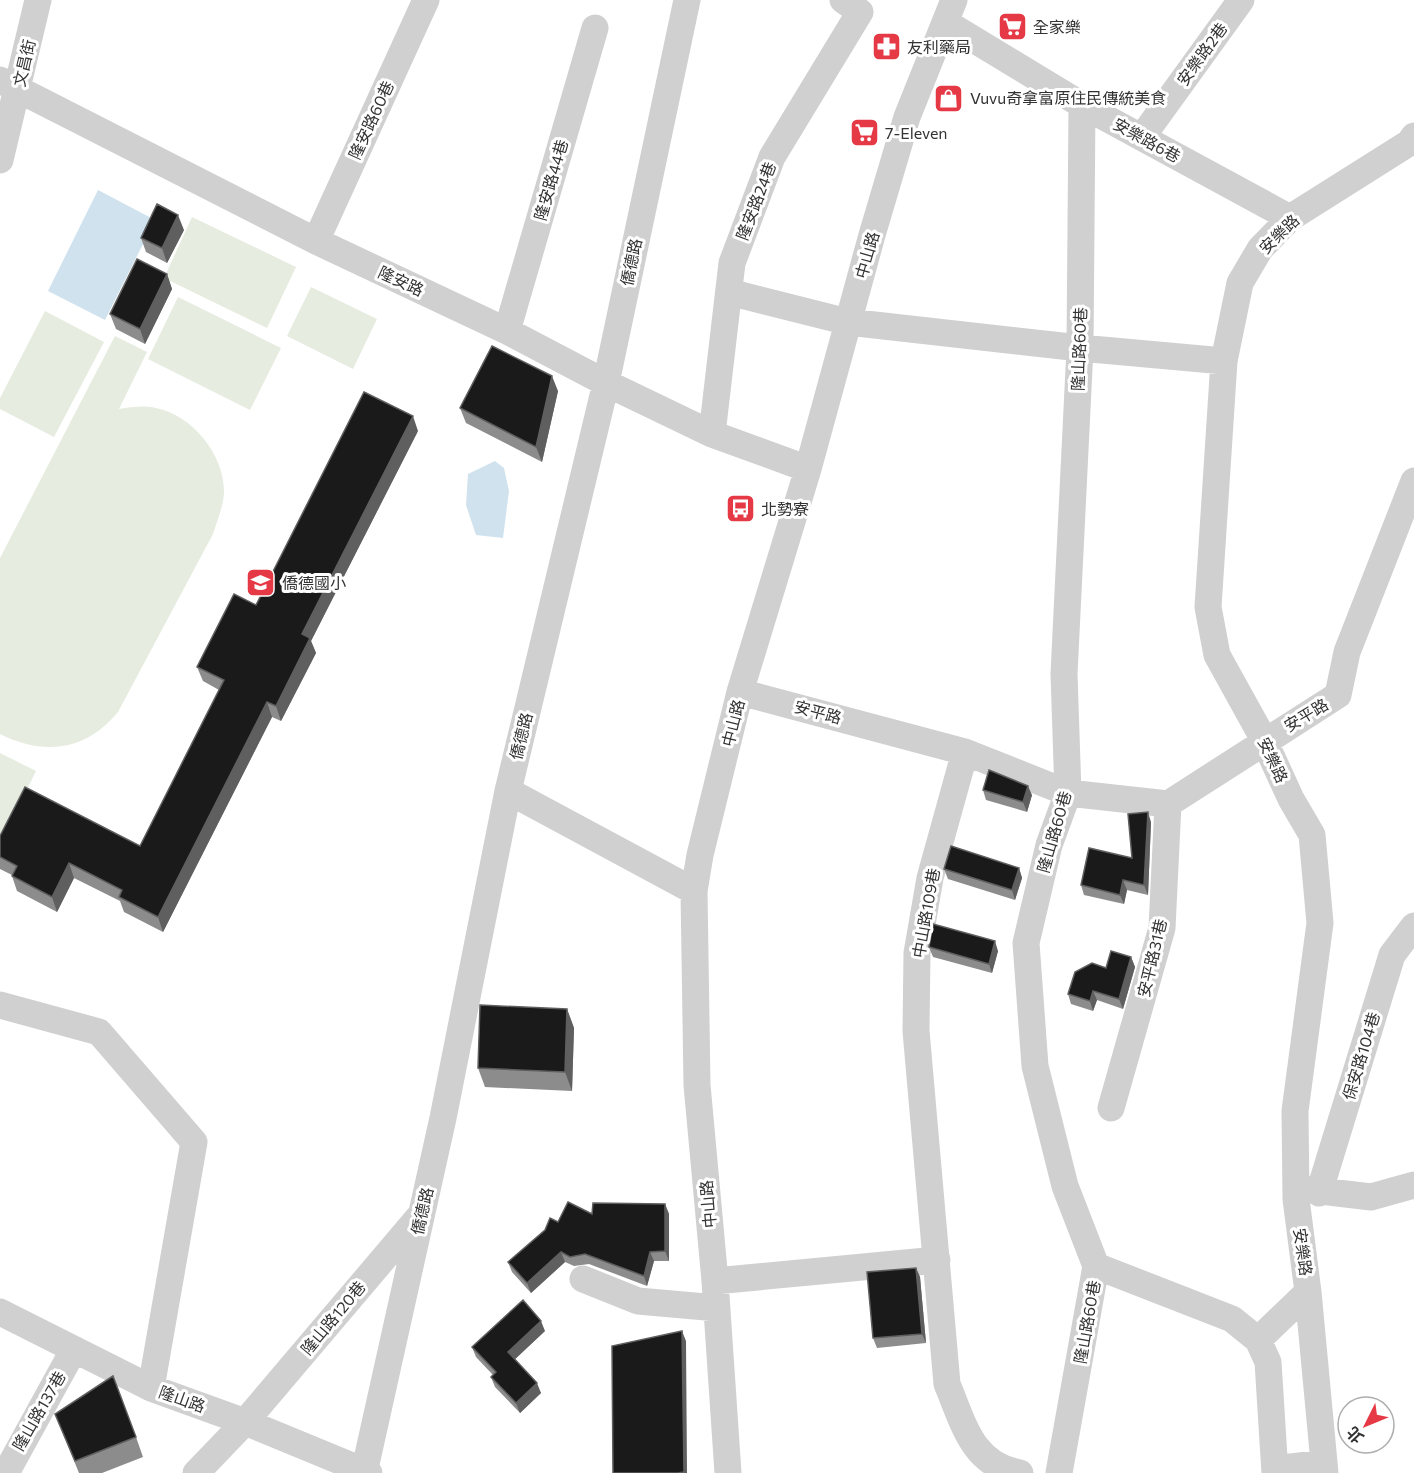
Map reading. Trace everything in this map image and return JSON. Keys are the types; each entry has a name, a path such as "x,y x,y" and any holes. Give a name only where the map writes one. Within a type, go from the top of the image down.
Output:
{"street":[{"name":"文昌街","path":"0,160 9,85 38,0"},
{"name":"隆安路60巷","path":"316,240 426,0"},
{"name":"僑德路","path":"366,1472 484,923 508,791 606,383 687,0"},
{"name":"隆安路24巷","path":"712,434 732,263 772,157 860,12 843,0"},
{"name":"安樂路2巷","path":"1142,137 1241,0"},
{"name":"安樂路6巷","path":"949,11 1082,105 1290,218"},
{"name":"中山路","path":"728,1473 715,1281 697,1085 694,891 700,855 740,692 808,469 907,117 949,11"},
{"name":"隆安路44巷","path":"507,331 596,28"},
{"name":"隆安路","path":"9,85 316,240 507,331 606,383 712,434 808,469"},
{"name":"隆山路60巷","path":"1059,1473 1096,1266 1065,1186 1035,1066 1026,943 1049,845 1068,793 1064,674 1080,348 1082,105"},
{"name":"安樂路","path":"1325,1468 1308,1292 1308,1190 1295,1111 1320,923 1312,835 1291,800 1264,740 1217,654 1208,607 1224,361 1240,284 1260,249 1290,218 1412,141"},
{"path":"729,292 848,322 1080,348 1224,361"},
{"name":"安平路","path":"1168,804 1264,740 1338,695 1347,652 1414,481"},
{"name":"安平路","path":"740,692 965,752"},
{"path":"965,752 1068,793 1168,804"},
{"name":"中山路109巷","path":"965,752 930,878 917,953 916,1031 938,1260 947,1384 982,1457 1002,1470 1020,1473"},
{"path":"508,791 694,891"},
{"name":"安平路31巷","path":"1111,1108 1162,928 1168,804"},
{"name":"保安路104巷","path":"1308,1190 1392,955 1414,926"},
{"path":"0,1005 99,1032 194,1142 151,1388"},
{"path":"1308,1190 1371,1197 1414,1185"},
{"name":"隆山路120巷","path":"245,1422 421,1215"},
{"path":"715,1281 938,1260"},
{"path":"1096,1266 1232,1319 1258,1340 1268,1362 1275,1471 1325,1468"},
{"path":"583,1280 638,1301 717,1308"},
{"path":"1258,1340 1308,1292"},
{"name":"隆山路","path":"0,1312 151,1388 245,1422 366,1472"},
{"name":"隆山路137巷","path":"6,1473 74,1350"},
{"path":"196,1473 245,1422"}],"shaded area":[{"path":"192,217 296,267 267,328 164,278"},
{"path":"311,287 377,319 353,369 287,336"},
{"path":"178,297 281,348 250,410 148,359"},
{"path":"45,311 104,342 54,437 0,409 0,398"},
{"path":"115,336 147,352 119,409 142,406 156,408 169,412 194,428 204,439 219,465 223,479 222,503 213,534 118,712 106,725 78,742 64,746 32,745 0,734 0,558"},
{"path":"0,753 36,771 0,844"}],"water":[{"path":"98,190 155,220 105,320 48,291"},
{"path":"495,461 504,468 509,491 503,538 476,535 466,505 468,474"}],"building":[{"path":"157,204 178,215 162,248 141,238"},
{"path":"137,259 167,274 140,329 110,314"},
{"path":"492,346 552,376 536,447 460,408"},
{"path":"364,392 413,416 302,634 310,638 276,706 267,702 158,917 119,897 122,890 69,863 52,897 12,876 17,866 0,857 0,836 25,787 140,846 224,680 197,667 234,594 256,605"},
{"path":"989,770 1028,786 1023,802 983,790"},
{"path":"1148,812 1144,885 1123,880 1120,895 1081,885 1089,848 1132,858 1128,814"},
{"path":"951,846 1019,868 1012,890 944,869"},
{"path":"933,924 995,941 989,964 929,947"},
{"path":"1111,951 1131,957 1119,999 1093,991 1090,1001 1068,994 1075,972 1092,963 1106,968"},
{"path":"480,1005 567,1009 565,1072 478,1068"},
{"path":"568,1202 592,1214 593,1203 665,1204 665,1251 650,1252 644,1276 585,1254 570,1257 561,1252 527,1283 508,1262 545,1230 550,1218 558,1222"},
{"path":"916,1268 922,1334 873,1338 867,1272"},
{"path":"523,1300 541,1321 508,1352 537,1383 516,1403 491,1377 496,1372 472,1347"},
{"path":"682,1331 684,1472 613,1473 612,1346"},
{"path":"113,1376 136,1437 75,1461 55,1414"}],"place":[{"name":"全家樂","path":"1012,27"},
{"name":"友利藥局","path":"886,47"},
{"name":"Vuvu奇拿富原住民傳統美食","path":"949,98"},
{"name":"7-Eleven","path":"864,133"},
{"name":"北勢寮","path":"740,509"},
{"name":"僑德國小","path":"261,583"}]}
